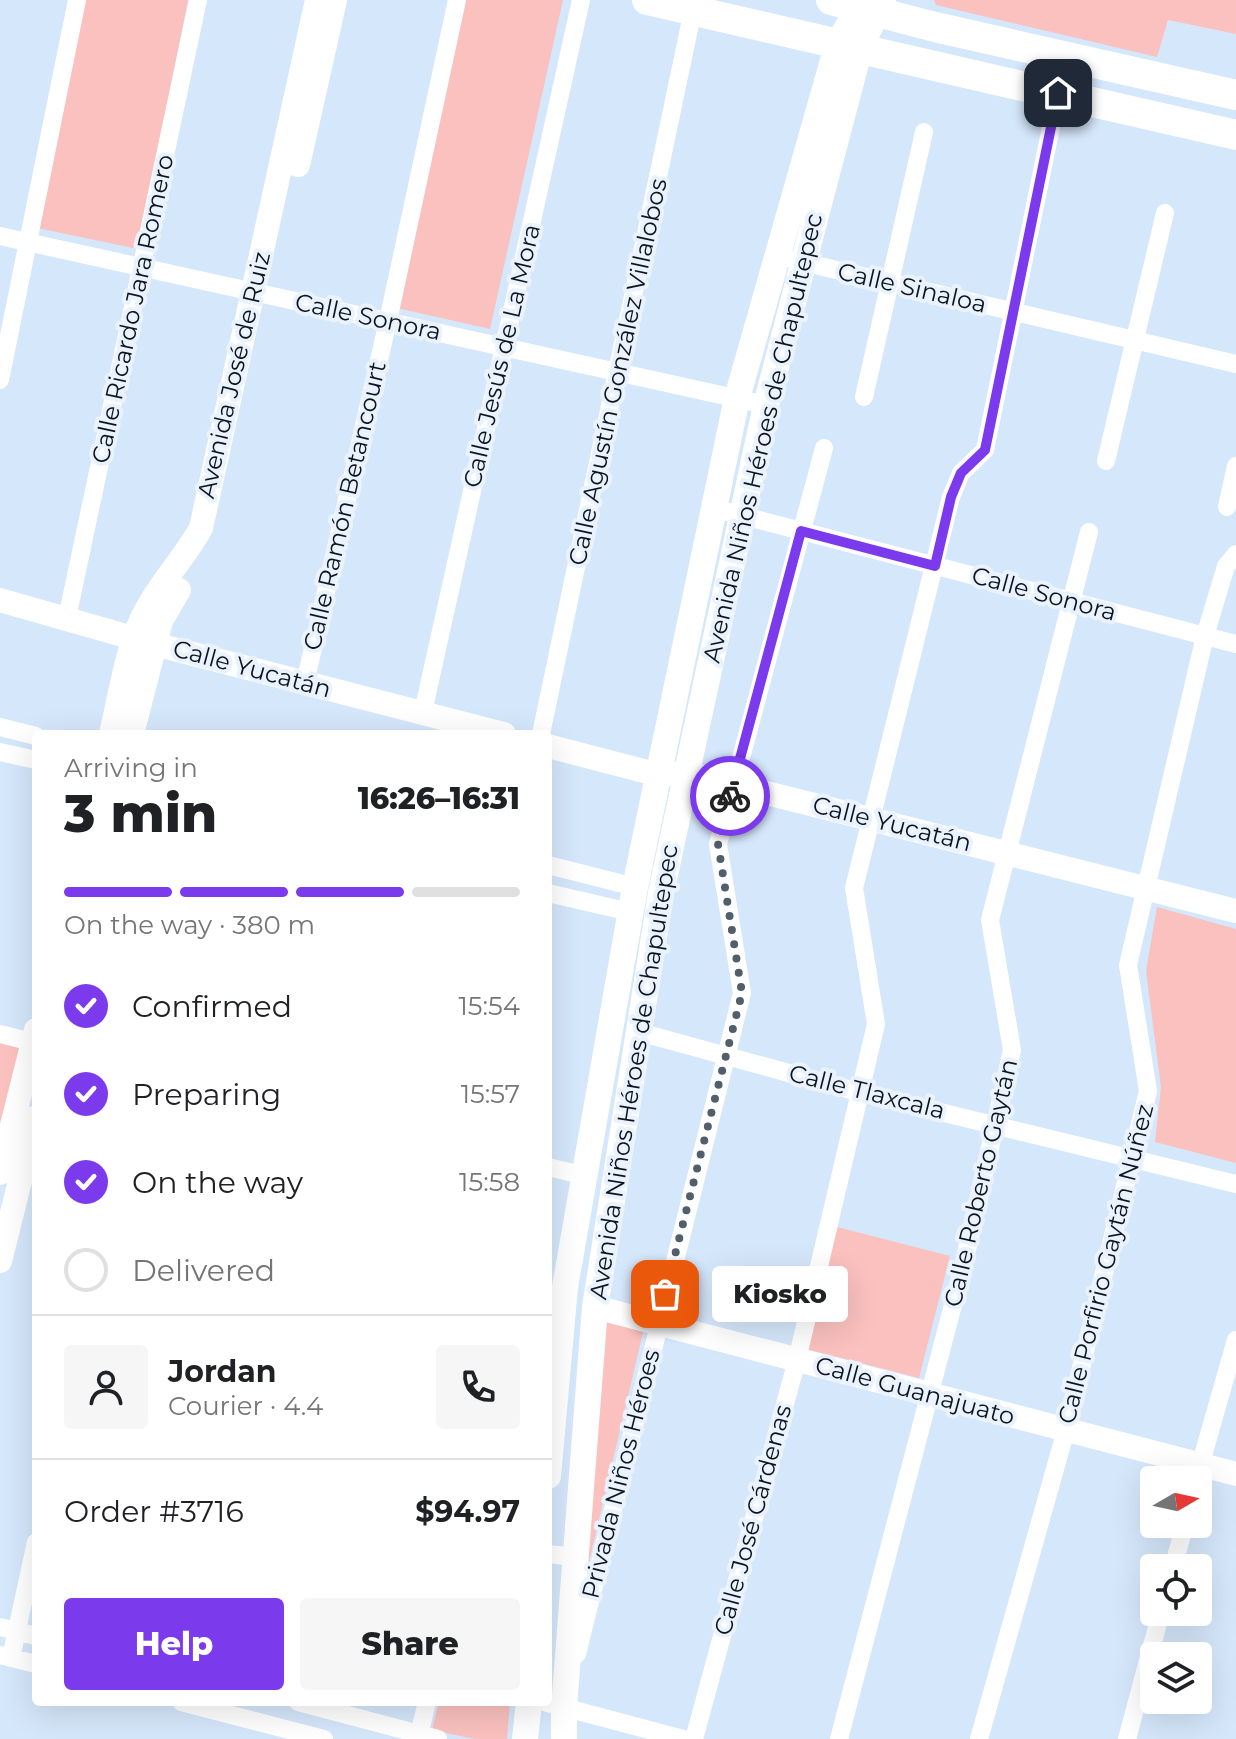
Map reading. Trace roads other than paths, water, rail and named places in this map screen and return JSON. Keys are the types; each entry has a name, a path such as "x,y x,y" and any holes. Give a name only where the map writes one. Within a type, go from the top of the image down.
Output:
{"main road":[{"path":"647,0 1236,135"},
{"path":"916,0 935,27"},
{"path":"863,3 935,27 1236,95"},
{"name":"Avenida Niños Héroes de Chapultepec","path":"552,1378 555,1305 586,1176 633,900 737,398 776,256 863,3"},
{"name":"Avenida Niños Héroes de Chapultepec","path":"564,1739 554,1705 576,1557 595,1307 661,893 766,405 802,262 849,45"},
{"path":"525,1739 529,1706"}],"street":[{"path":"0,380 77,0"},
{"name":"Calle Ricardo Jara Romero","path":"67,618 198,0"},
{"name":"Avenida José de Ruiz","path":"261,293 317,0"},
{"name":"Avenida José de Ruiz","path":"133,730 145,640 143,617 201,528 335,0"},
{"name":"Calle Ramón Betancourt","path":"305,683 457,0"},
{"name":"Calle Jesús de La Mora","path":"423,712 581,0"},
{"name":"Calle Agustín González Villalobos","path":"542,730 693,10"},
{"name":"Calle José Cárdenas","path":"694,1739 797,1360 876,1024 854,888 951,497 961,473 985,450 1058,93"},
{"path":"864,397 924,132"},
{"path":"1106,461 1165,213"},
{"name":"Calle Sonora","path":"0,236 766,405"},
{"name":"Calle Sinaloa","path":"776,256 1236,364"},
{"name":"Privada Niños Héroes","path":"554,1705 658,1323 742,993 718,844 824,448"},
{"path":"1227,507 1236,466"},
{"name":"Calle Sonora","path":"713,508 1236,644"},
{"name":"Calle Roberto Gaytán","path":"839,1739 930,1395 1012,1050 990,920 1089,532"},
{"name":"Calle Porfirio Gaytán Núñez","path":"979,1739 1066,1430 1148,1091 1128,965 1205,636 1226,566 1236,554"},
{"name":"Calle Yucatán","path":"0,600 489,730"},
{"name":"Avenida José de Ruiz","path":"112,730 145,640"},
{"path":"0,727 32,735"},
{"name":"Calle Yucatán","path":"552,747 659,775 687,773 1236,911"},
{"path":"0,752 32,759"},
{"path":"552,867 633,900"},
{"path":"552,893 633,900"},
{"name":"Calle Tlaxcala","path":"639,1032 858,1092 1236,1184"},
{"path":"0,1034 32,1039"},
{"path":"0,1261 32,1057"},
{"path":"12,1174 32,1126"},
{"path":"552,1168 586,1176"},
{"name":"Calle Guanajuato","path":"595,1307 1066,1430 1179,1466"},
{"path":"1200,1466 1236,1340"},
{"name":"Calle Guanajuato","path":"1212,1473 1236,1474"},
{"path":"32,1554 8,1629 5,1656 32,1663"},
{"path":"552,1554 576,1557"},
{"path":"1127,1739 1157,1626"},
{"path":"8,1629 32,1635"},
{"path":"554,1705 683,1739"},
{"path":"216,1706 324,1739"},
{"path":"327,1706 419,1736 438,1739"},
{"path":"419,1736 426,1706"}],"place":[{"name":"Kiosko","path":"665,1294"}]}
